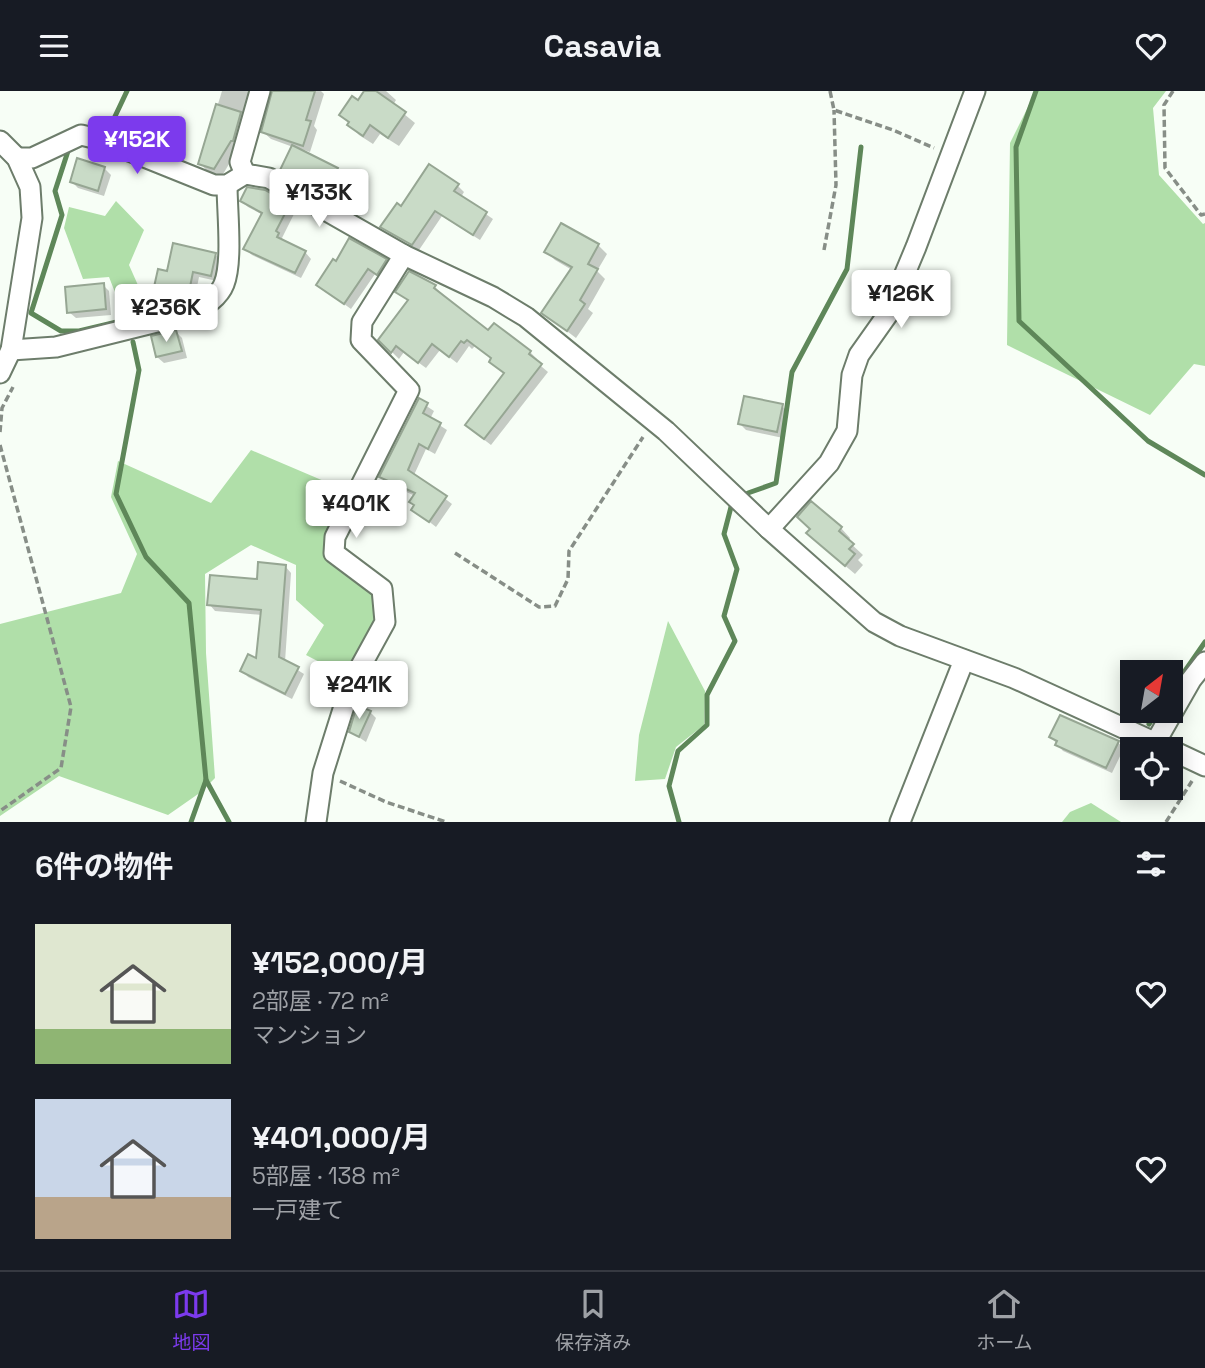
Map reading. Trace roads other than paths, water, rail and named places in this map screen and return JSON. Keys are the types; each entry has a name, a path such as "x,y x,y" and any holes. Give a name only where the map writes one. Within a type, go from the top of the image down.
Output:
{"street":[{"path":"245,174 240,162 260,91"},
{"path":"769,529 829,463 847,431 852,375 859,355 888,314 975,91"},
{"path":"17,158 32,158 81,135 102,140 214,185 227,185 245,174 269,178 404,255 493,297 526,317 653,420 769,529 874,622 900,636 1014,678 1143,737"},
{"path":"0,141 17,158 30,187 32,218 11,350 0,373"},
{"path":"11,350 56,347 193,313 211,302 224,284 228,260 227,185"},
{"path":"316,822 323,773 351,684 385,622 382,589 334,553 335,537 409,390 361,340 362,322 404,255"},
{"path":"901,822 964,660"},
{"path":"1169,737 1191,680 1205,662"},
{"path":"1183,755 1204,765"}],"waterway":[{"path":"110,127 127,91"},
{"path":"1036,91 1016,147 1019,321 1148,441 1205,475"},
{"path":"748,493 776,483 792,372 847,269 861,147"},
{"path":"69,148 55,191 62,215 31,313 61,331 79,331 121,321"},
{"path":"133,342 139,370 116,494 146,557 189,603 206,780 191,822"},
{"path":"679,822 669,786 678,751 707,725 707,695 735,641 724,616 737,569 724,534 731,507"},
{"path":"1183,674 1205,642"},
{"path":"206,780 229,822"}]}
